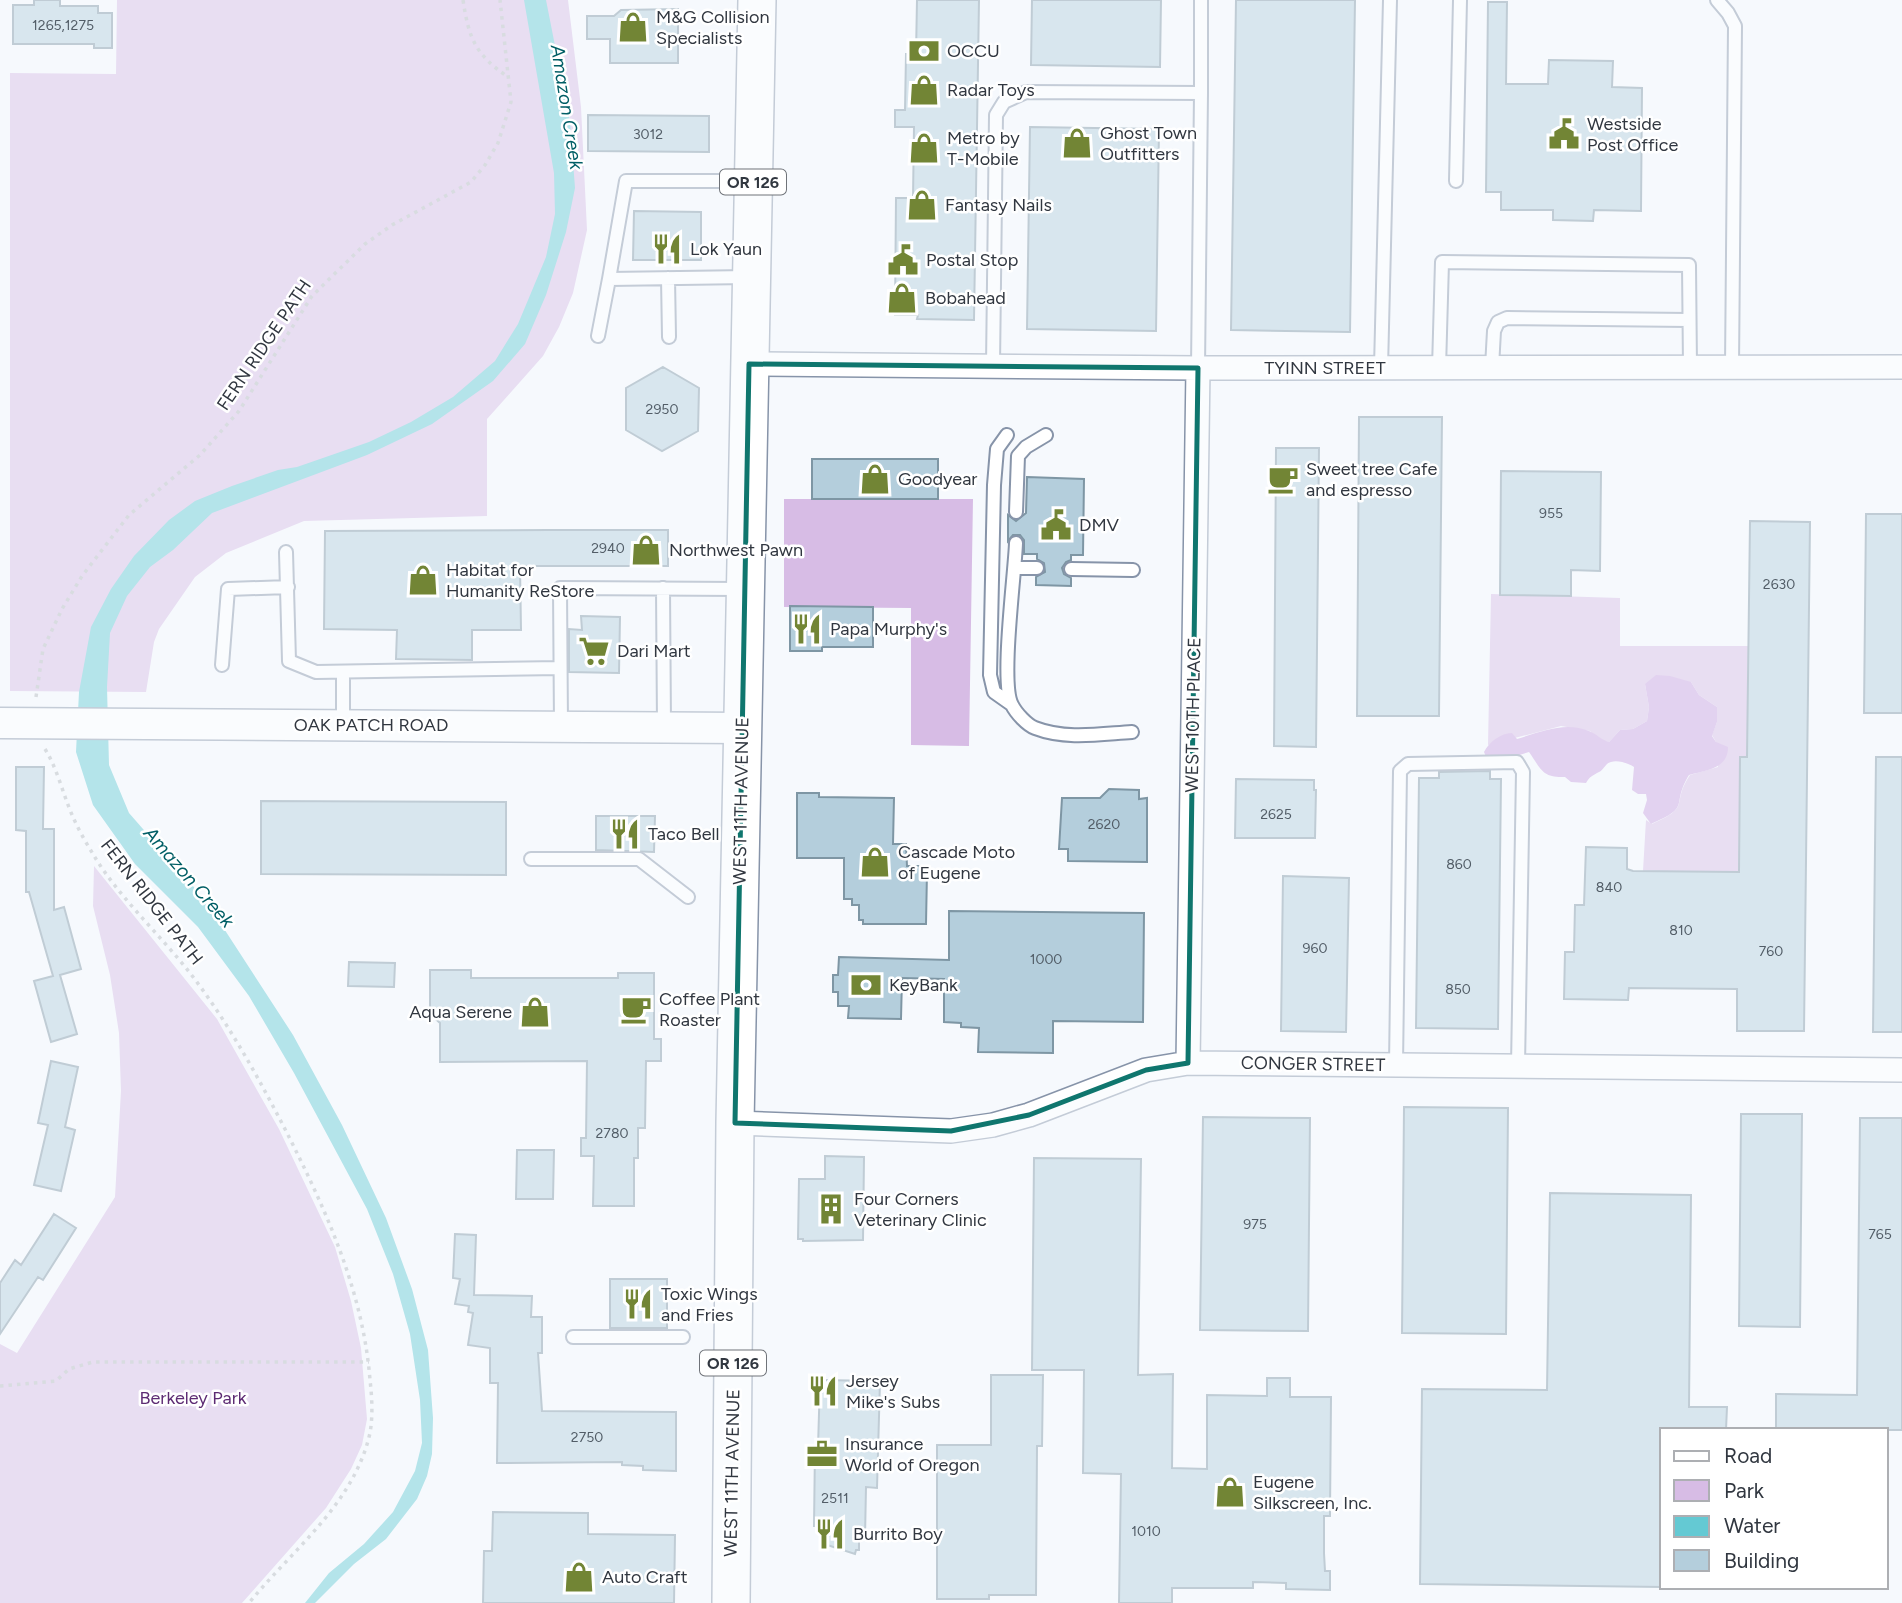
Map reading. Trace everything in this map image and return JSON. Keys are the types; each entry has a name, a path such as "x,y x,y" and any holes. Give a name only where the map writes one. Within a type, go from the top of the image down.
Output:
{"main road":[{"name":"WEST 11TH AVENUE","path":"731,1603 735,1123 757,0"}],"street":[{"name":"TYINN STREET","path":"749,364 1198,368 1902,367"},
{"name":"WEST 10TH PLACE","path":"1188,1063 1198,368"},
{"name":"OAK PATCH ROAD","path":"0,723 743,728"},
{"name":"CONGER STREET","path":"735,1123 951,1131 993,1125 1029,1115 1146,1070 1188,1063 1902,1070"}],"lane":[{"path":"1198,368 1201,0"},
{"path":"1381,368 1390,0"},
{"path":"1456,181 1460,0"},
{"path":"1717,0 1735,26 1732,368"},
{"path":"993,366 996,115 1004,103 1026,92 1201,93"},
{"path":"598,336 626,181 753,181"},
{"path":"1439,368 1442,262 1689,265 1690,367"},
{"path":"609,279 751,277"},
{"path":"668,278 669,337"},
{"path":"1492,368 1494,331 1498,322 1507,318 1689,320"},
{"path":"1007,435 997,449 994,485 989,676 994,692 1011,704 1032,727 1080,736 1132,732"},
{"path":"1016,512 1018,456 1026,447 1046,435"},
{"path":"1011,704 1008,678 1016,543"},
{"path":"286,552 289,661 316,672 560,668"},
{"path":"1015,568 1037,568"},
{"path":"1071,569 1133,569"},
{"path":"222,665 228,589 288,587"},
{"path":"561,726 560,587 746,589"},
{"path":"663,588 664,726"},
{"path":"343,672 343,725"},
{"path":"1396,1065 1401,771 1408,764 1517,762 1523,772 1518,1066"},
{"path":"531,859 639,859 688,897"},
{"path":"573,1336 682,1337"}],"path":[{"path":"463,0 467,29 475,49 508,77"},
{"name":"FERN RIDGE PATH","path":"249,1603 330,1514 362,1456 370,1431 372,1401 369,1362 360,1312 340,1248 307,1173 270,1100 225,1022 98,861 73,818 53,762 43,745 47,723 36,699 43,649 62,609 105,544 129,515 200,455 239,411 312,296 365,244 392,225 471,182 485,165 498,143 511,102 500,0"},
{"path":"0,1386 56,1381 69,1369 93,1362 369,1362"}],"highlighted area":[{"path":"749,364 1198,368 1188,1063 1146,1070 1029,1115 951,1131 735,1123"}],"green space":[{"path":"117,0 568,0 581,107 587,230 573,293 559,327 543,356 487,419 487,516 304,521 226,553 195,577 159,629 154,642 146,692 10,691 10,73 116,74"},
{"path":"784,499 973,499 969,746 911,745 911,608 784,607"},
{"path":"1491,594 1620,598 1620,646 1748,646 1747,757 1740,757 1739,871 1643,871 1646,820 1652,824 1677,808 1690,775 1718,767 1716,742 1712,735 1717,722 1717,707 1699,695 1691,682 1645,684 1649,707 1647,721 1633,729 1620,730 1609,742 1602,741 1590,731 1561,726 1488,745"},
{"name":"Berkeley Park","path":"94,866 217,1019 279,1129 335,1247 361,1348 367,1419 362,1445 351,1469 326,1508 242,1603 0,1603 0,1344 17,1353 115,1197 121,1091 119,1033 110,975 93,906"}],"shaded area":[{"path":"1656,675 1691,682 1699,695 1717,707 1717,722 1712,736 1716,742 1728,747 1720,764 1689,775 1679,804 1664,818 1651,824 1643,813 1646,794 1638,794 1632,790 1634,767 1625,763 1610,762 1586,783 1571,782 1565,777 1547,774 1529,752 1493,763 1487,759 1484,752 1489,745 1508,733 1512,733 1517,739 1571,727 1589,731 1609,742 1620,730 1633,729 1647,721 1649,707 1645,684"}],"water":[{"name":"Amazon Creek","path":"524,0 546,0 570,122 575,188 566,232 546,295 525,344 493,381 432,424 367,455 212,513 173,550 150,567 127,596 110,633 107,687 109,765 129,813 206,901 293,1035 342,1125 386,1218 412,1289 428,1350 433,1418 432,1454 427,1476 417,1499 386,1539 354,1564 315,1603 305,1603 329,1573 364,1544 393,1512 415,1471 422,1443 420,1400 410,1334 393,1274 367,1209 249,996 198,927 135,864 93,805 76,752 79,692 91,627 111,589 134,556 169,520 195,501 232,486 369,442 411,422 453,397 495,361 518,324 546,257 555,214 554,173"}],"building":[{"path":"34,0 60,0 60,6 98,6 98,13 112,13 112,48 94,48 94,44 13,44 13,5 34,5"},
{"path":"917,0 979,0 974,320 917,319 918,315 895,315 896,198 913,198 914,127 895,127 895,110 905,110 906,54 916,54"},
{"path":"1032,0 1161,0 1160,67 1031,65"},
{"path":"1236,0 1355,0 1350,332 1231,330"},
{"name":"Westside Post Office","path":"1488,2 1507,2 1506,84 1548,84 1549,60 1613,61 1612,87 1642,88 1641,211 1594,210 1593,221 1553,220 1553,210 1501,210 1501,192 1486,192"},
{"name":"M&G Collision Specialists","path":"678,9 678,63 610,63 610,39 587,39 587,16 614,16 621,10"},
{"path":"588,115 709,116 709,152 588,151"},
{"path":"1030,127 1159,129 1156,331 1027,329"},
{"name":"Lok Yaun","path":"634,211 701,212 701,260 633,260"},
{"path":"663,367 699,388 698,431 662,451 626,430 626,388"},
{"path":"1359,417 1442,417 1439,716 1357,716"},
{"path":"1276,448 1319,448 1316,747 1274,746"},
{"name":"Goodyear","path":"812,459 938,459 938,499 812,499"},
{"path":"1501,471 1601,472 1600,571 1571,570 1571,596 1500,595"},
{"path":"1027,477 1084,479 1083,555 1071,555 1071,560 1062,568 1064,574 1071,578 1071,586 1036,585 1036,577 1045,572 1044,563 1037,559 1037,554 1024,554 1024,540 1020,535 1013,535 1008,541 1008,515 1016,521 1026,513"},
{"path":"1866,514 1902,514 1902,713 1864,713"},
{"path":"1750,521 1810,522 1804,1031 1737,1031 1737,989 1629,988 1628,1000 1564,999 1565,952 1574,952 1575,905 1584,905 1586,847 1627,848 1627,869 1633,871 1739,872 1740,757 1747,757"},
{"name":"Habitat for Humanity ReStore","path":"668,530 668,566 520,566 521,630 472,630 472,660 396,659 397,630 324,629 325,531"},
{"path":"790,606 873,607 873,647 822,647 822,651 790,651"},
{"name":"Dari Mart","path":"581,616 620,617 619,673 569,672 569,629 582,630"},
{"path":"1876,757 1902,757 1902,1032 1873,1032"},
{"path":"16,767 44,767 43,829 54,829 54,910 64,907 81,969 60,975 77,1034 51,1042 34,981 53,976 29,892 26,892 26,831 16,830"},
{"path":"1490,771 1490,779 1501,779 1498,1029 1416,1028 1419,778 1439,778 1439,772"},
{"path":"1236,779 1314,780 1315,838 1235,838"},
{"path":"1109,789 1139,790 1139,799 1147,798 1147,862 1068,861 1068,849 1059,849 1062,798 1100,798"},
{"name":"Cascade Moto of Eugene","path":"797,793 819,793 819,797 894,798 893,844 906,844 907,866 924,866 924,872 927,872 926,924 863,924 863,920 859,920 859,905 852,905 852,899 844,899 844,858 797,858"},
{"path":"261,801 506,802 506,875 261,874"},
{"name":"Taco Bell","path":"596,816 655,816 654,852 596,850"},
{"path":"1283,876 1349,878 1346,1032 1281,1031"},
{"path":"949,911 1144,913 1143,1022 1053,1021 1053,1053 978,1052 979,1028 944,1022 944,979 902,978 901,1019 848,1018 849,1006 838,1006 838,992 833,992 833,975 838,975 839,957 949,960"},
{"path":"349,962 395,963 394,987 348,986"},
{"path":"430,970 471,970 471,978 618,978 618,973 654,973 654,1039 661,1039 661,1061 646,1061 645,1128 638,1128 638,1158 634,1158 634,1206 593,1206 594,1156 581,1156 581,1138 586,1138 587,1061 440,1062 440,1023 430,1014"},
{"path":"51,1061 78,1067 65,1127 75,1130 61,1191 34,1185 48,1125 38,1123"},
{"path":"1404,1107 1508,1108 1506,1334 1402,1333"},
{"path":"1741,1114 1802,1114 1800,1327 1739,1326"},
{"path":"1203,1117 1310,1118 1308,1331 1200,1330"},
{"path":"1860,1118 1902,1118 1902,1430 1776,1428 1776,1394 1857,1395"},
{"path":"517,1150 554,1150 553,1199 516,1199"},
{"name":"Four Corners Veterinary Clinic","path":"825,1156 864,1157 863,1240 798,1239 799,1179 825,1179"},
{"path":"1034,1158 1141,1159 1138,1375 1173,1374 1172,1468 1207,1469 1207,1395 1267,1396 1267,1378 1290,1378 1290,1397 1331,1397 1330,1516 1324,1516 1325,1571 1330,1571 1330,1590 1286,1589 1286,1583 1253,1582 1253,1588 1172,1588 1172,1603 1119,1603 1121,1474 1083,1473 1084,1370 1032,1370"},
{"path":"1550,1193 1691,1195 1689,1407 1727,1407 1726,1428 1660,1428 1660,1587 1420,1584 1422,1389 1547,1390"},
{"path":"54,1214 76,1228 43,1280 38,1277 0,1334 0,1283 15,1260 21,1265"},
{"path":"455,1234 476,1235 474,1295 532,1296 531,1317 542,1317 542,1353 538,1353 542,1411 676,1412 676,1471 643,1470 643,1466 622,1465 622,1462 497,1463 498,1383 490,1383 490,1348 468,1345 473,1313 468,1312 469,1306 455,1304 460,1279 453,1278"},
{"name":"Toxic Wings and Fries","path":"610,1279 667,1279 667,1328 610,1328"},
{"path":"991,1375 1043,1375 1042,1446 1037,1446 1036,1595 937,1599 937,1445 991,1445"},
{"path":"820,1380 880,1381 877,1488 866,1487 865,1538 859,1538 859,1550 856,1550 855,1554 824,1544 824,1526 814,1526 815,1447 818,1447"},
{"name":"Auto Craft","path":"493,1512 588,1513 588,1534 675,1535 674,1603 483,1603 484,1551 492,1551"}],"place":[{"name":"M&G Collision Specialists","path":"633,27"},
{"name":"OCCU","path":"924,51"},
{"name":"Radar Toys","path":"924,90"},
{"name":"Westside Post Office","path":"1564,134"},
{"name":"Ghost Town Outfitters","path":"1077,143"},
{"name":"Metro by T-Mobile","path":"924,148"},
{"name":"Fantasy Nails","path":"922,205"},
{"name":"Lok Yaun","path":"667,249"},
{"name":"Postal Stop","path":"903,260"},
{"name":"Bobahead","path":"902,298"},
{"name":"Goodyear","path":"875,479"},
{"name":"Sweet tree Cafe and espresso","path":"1283,479"},
{"name":"DMV","path":"1056,525"},
{"name":"Northwest Pawn","path":"646,550"},
{"name":"Habitat for Humanity ReStore","path":"423,580"},
{"name":"Papa Murphy's","path":"807,629"},
{"name":"Dari Mart","path":"594,651"},
{"name":"Taco Bell","path":"625,834"},
{"name":"Cascade Moto of Eugene","path":"875,862"},
{"name":"KeyBank","path":"866,985"},
{"name":"Coffee Plant Roaster","path":"636,1009"},
{"name":"Aqua Serene","path":"535,1012"},
{"name":"Four Corners Veterinary Clinic","path":"831,1209"},
{"name":"Toxic Wings and Fries","path":"638,1304"},
{"name":"Jersey Mike's Subs","path":"823,1391"},
{"name":"Insurance World of Oregon","path":"822,1454"},
{"name":"Eugene Silkscreen, Inc.","path":"1230,1492"},
{"name":"Burrito Boy","path":"830,1534"},
{"name":"Auto Craft","path":"579,1577"}]}
